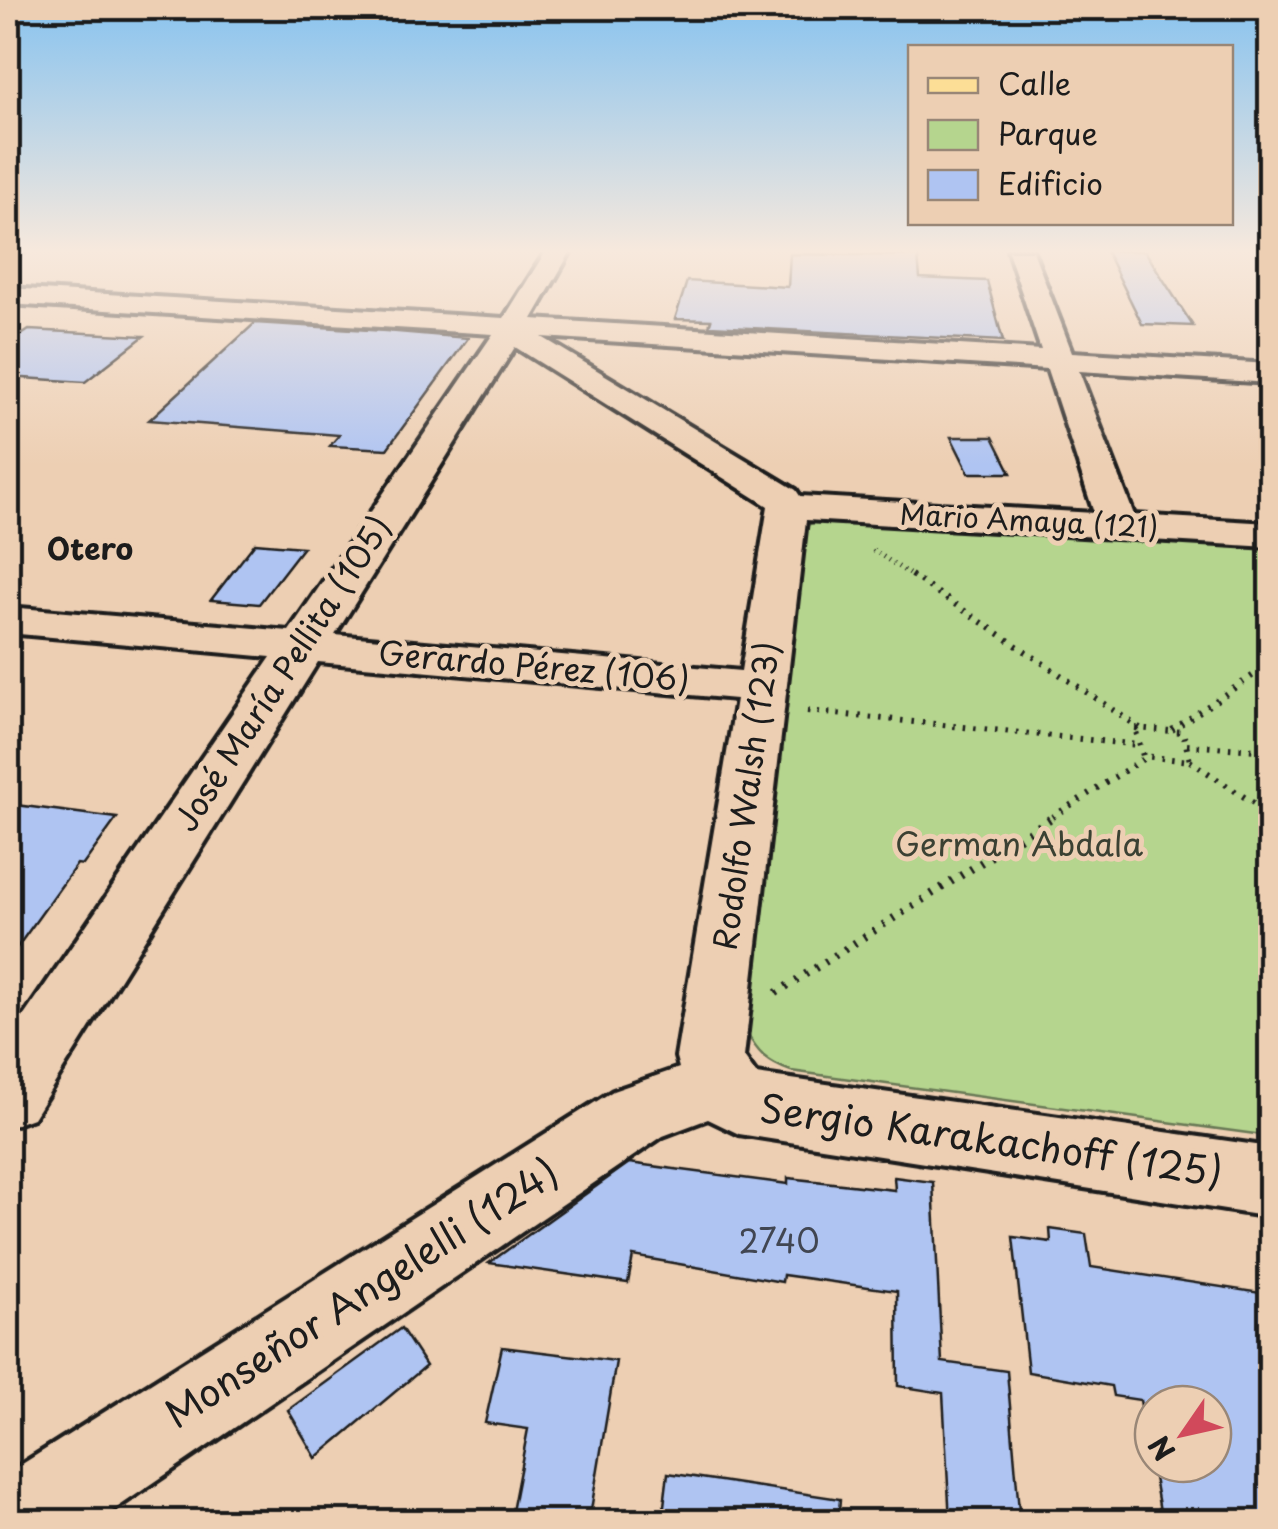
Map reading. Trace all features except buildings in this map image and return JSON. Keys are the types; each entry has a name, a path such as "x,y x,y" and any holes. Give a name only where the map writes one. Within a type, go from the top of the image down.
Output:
{"street":[{"path":"424,322 1270,372"},
{"name":"José María Pellita (105)","path":"8,1096 300,646 516,322"},
{"path":"1045,322 1118,526"},
{"path":"513,328 526,340 782,498 788,507"},
{"name":"Mario Amaya (121)","path":"788,507 1270,535"},
{"name":"Rodolfo Walsh (123)","path":"718,1085 710,1057 783,699 788,507"},
{"name":"Gerardo Pérez (106)","path":"8,620 300,646 783,699"},
{"name":"Sergio Karakachoff (125)","path":"718,1085 739,1104 1270,1182"},
{"name":"Monseñor Angelelli (124)","path":"14,1522 638,1113 718,1085"}],"path":[{"path":"788,507 825,518 1140,728"},
{"path":"1170,731 1270,664"},
{"path":"783,699 1140,745"},
{"path":"1146,756 1135,728 1183,732 1190,761"},
{"path":"1187,744 1270,751"},
{"path":"768,998 1146,756 1190,761 1270,814"}],"green space":[{"name":"German Abdala","path":"825,518 1270,544 1270,1136 791,1071 770,1061 754,1045 746,1031 802,527"}],"district":[{"name":"Otero","path":"90,550"}]}
